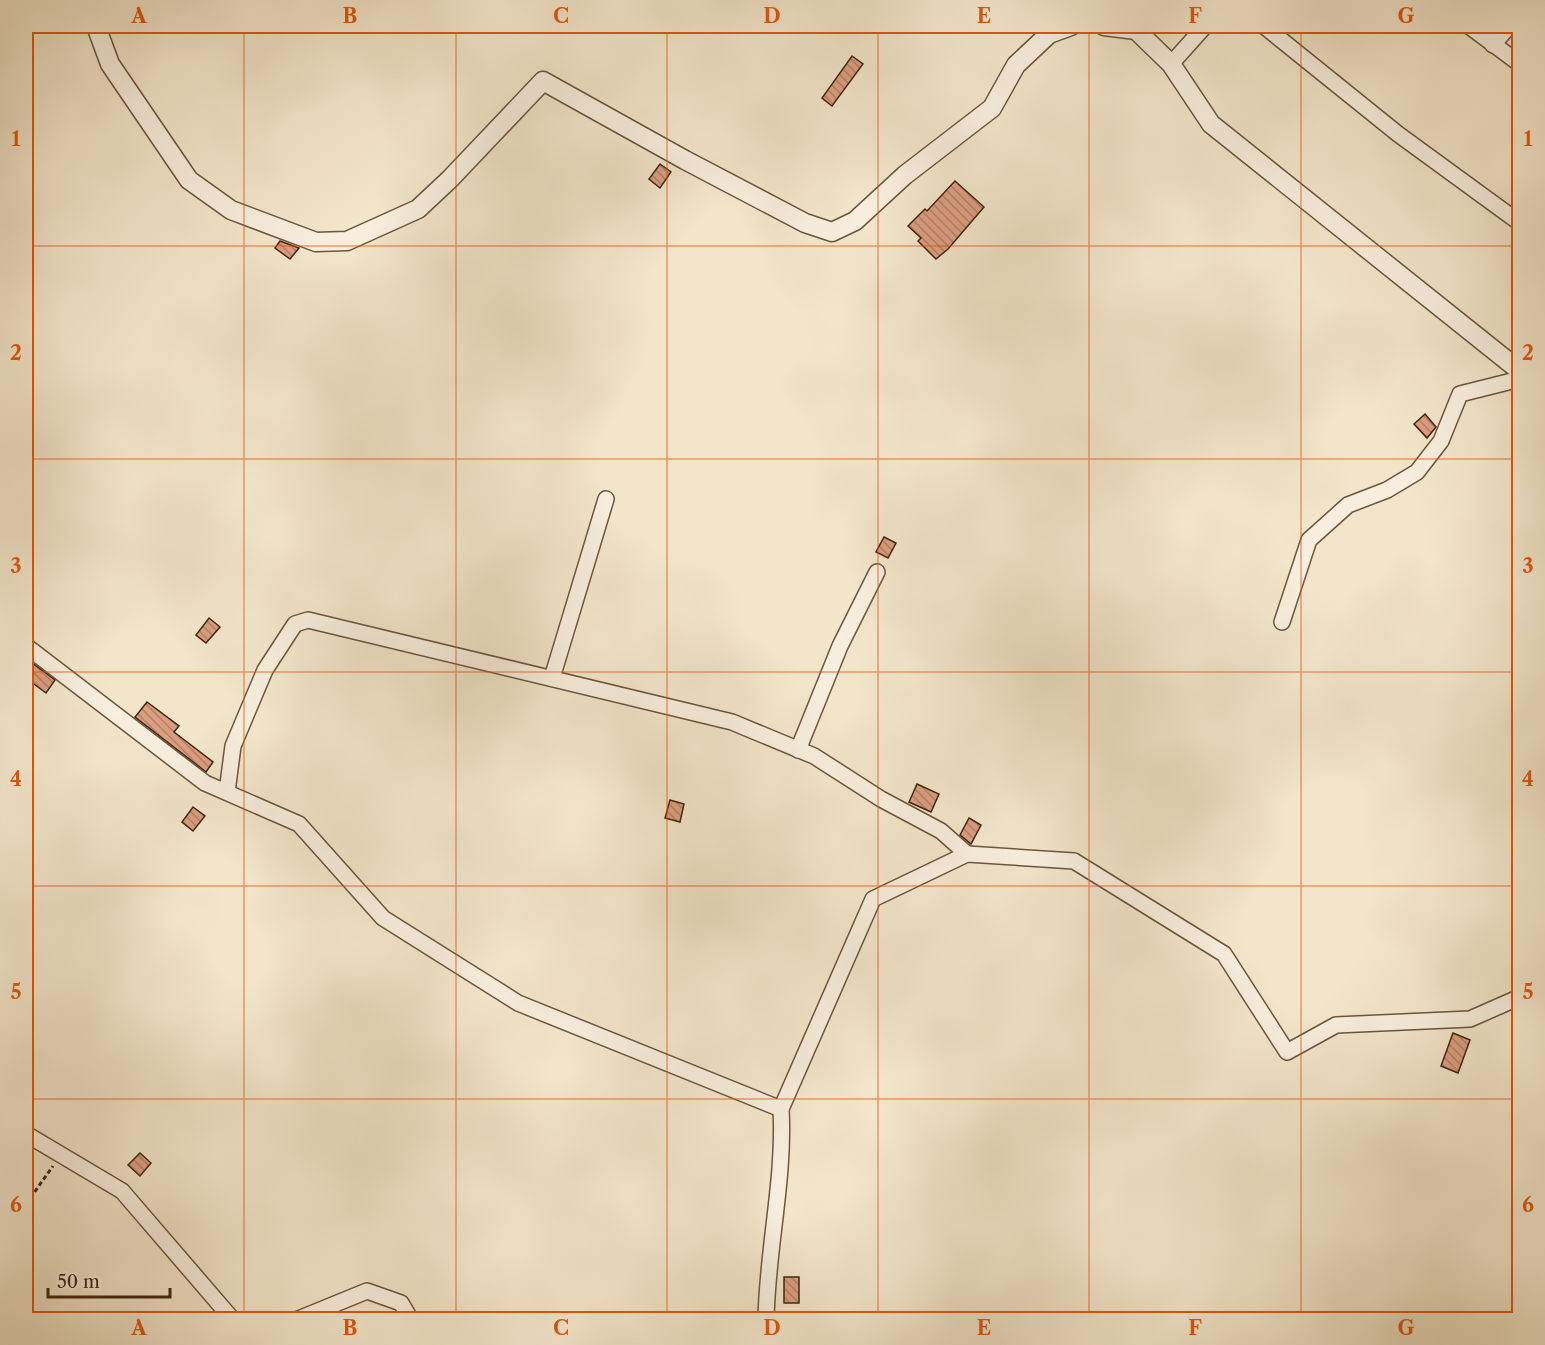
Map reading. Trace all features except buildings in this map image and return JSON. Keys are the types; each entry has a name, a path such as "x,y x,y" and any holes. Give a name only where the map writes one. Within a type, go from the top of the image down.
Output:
{"street":[{"path":"96,26 110,64 189,180 231,210 316,242 347,242 418,209 450,179 543,81 805,223 832,232 855,221 905,175 992,108 1016,66 1049,34 1071,26"},
{"path":"1104,26 1136,30 1171,64 1211,124 1285,180 1520,371"},
{"path":"1171,64 1205,26"},
{"path":"1264,26 1398,134 1520,223"},
{"path":"1469,26 1520,64"},
{"path":"1493,45 1509,26"},
{"path":"1282,622 1309,540 1348,505 1387,490 1417,472 1441,441 1460,394 1491,384 1520,379"},
{"path":"552,678 606,499"},
{"path":"798,750 840,646 877,572"},
{"path":"226,792 233,746 265,670 295,624 308,620 732,722 814,756 881,799 941,831 967,854"},
{"path":"26,646 205,783 299,824 383,918 518,1003 781,1109"},
{"path":"766,1320 771,1241 783,1142 781,1109 873,899 967,854 1074,861 1132,896 1224,954 1287,1052 1336,1025 1470,1019 1520,997"},
{"path":"26,1134 122,1191 234,1320"},
{"path":"296,1320 367,1291 400,1303 411,1320"}],"path":[{"path":"26,1204 60,1156"}]}
